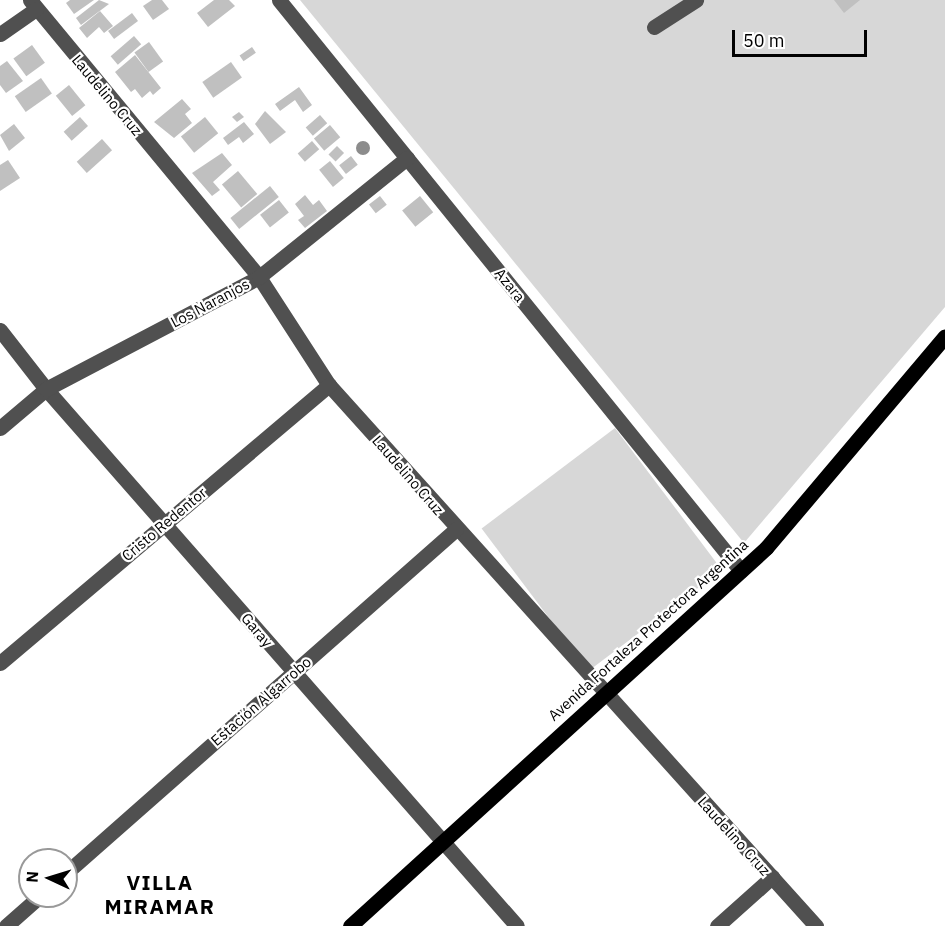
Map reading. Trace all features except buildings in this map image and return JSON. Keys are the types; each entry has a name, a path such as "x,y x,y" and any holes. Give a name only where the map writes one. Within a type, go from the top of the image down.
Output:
{"main road":[{"name":"Avenida Fortaleza Protectora Argentina","path":"350,926 741,571 793,520 945,336"}],"street":[{"name":"Azara","path":"279,0 741,571"},
{"path":"654,27 696,0"},
{"path":"0,34 33,5"},
{"name":"Laudelino Cruz","path":"33,5 259,278 329,385 456,529 816,926"},
{"name":"Los Naranjos","path":"0,428 46,389 259,278 407,158"},
{"name":"Garay","path":"0,330 46,389 166,522 293,672 517,926"},
{"name":"Cristo Redentor","path":"0,663 329,385"},
{"name":"Estación Algarrobo","path":"78,862 456,529"},
{"path":"717,926 772,877"},
{"path":"6,926 26,908"}],"shaded area":[{"path":"300,0 945,0 945,307 744,543"},
{"path":"615,428 722,570 589,671 482,529"}],"district":[{"name":"VILLA MIRAMAR","path":"160,894"}]}
